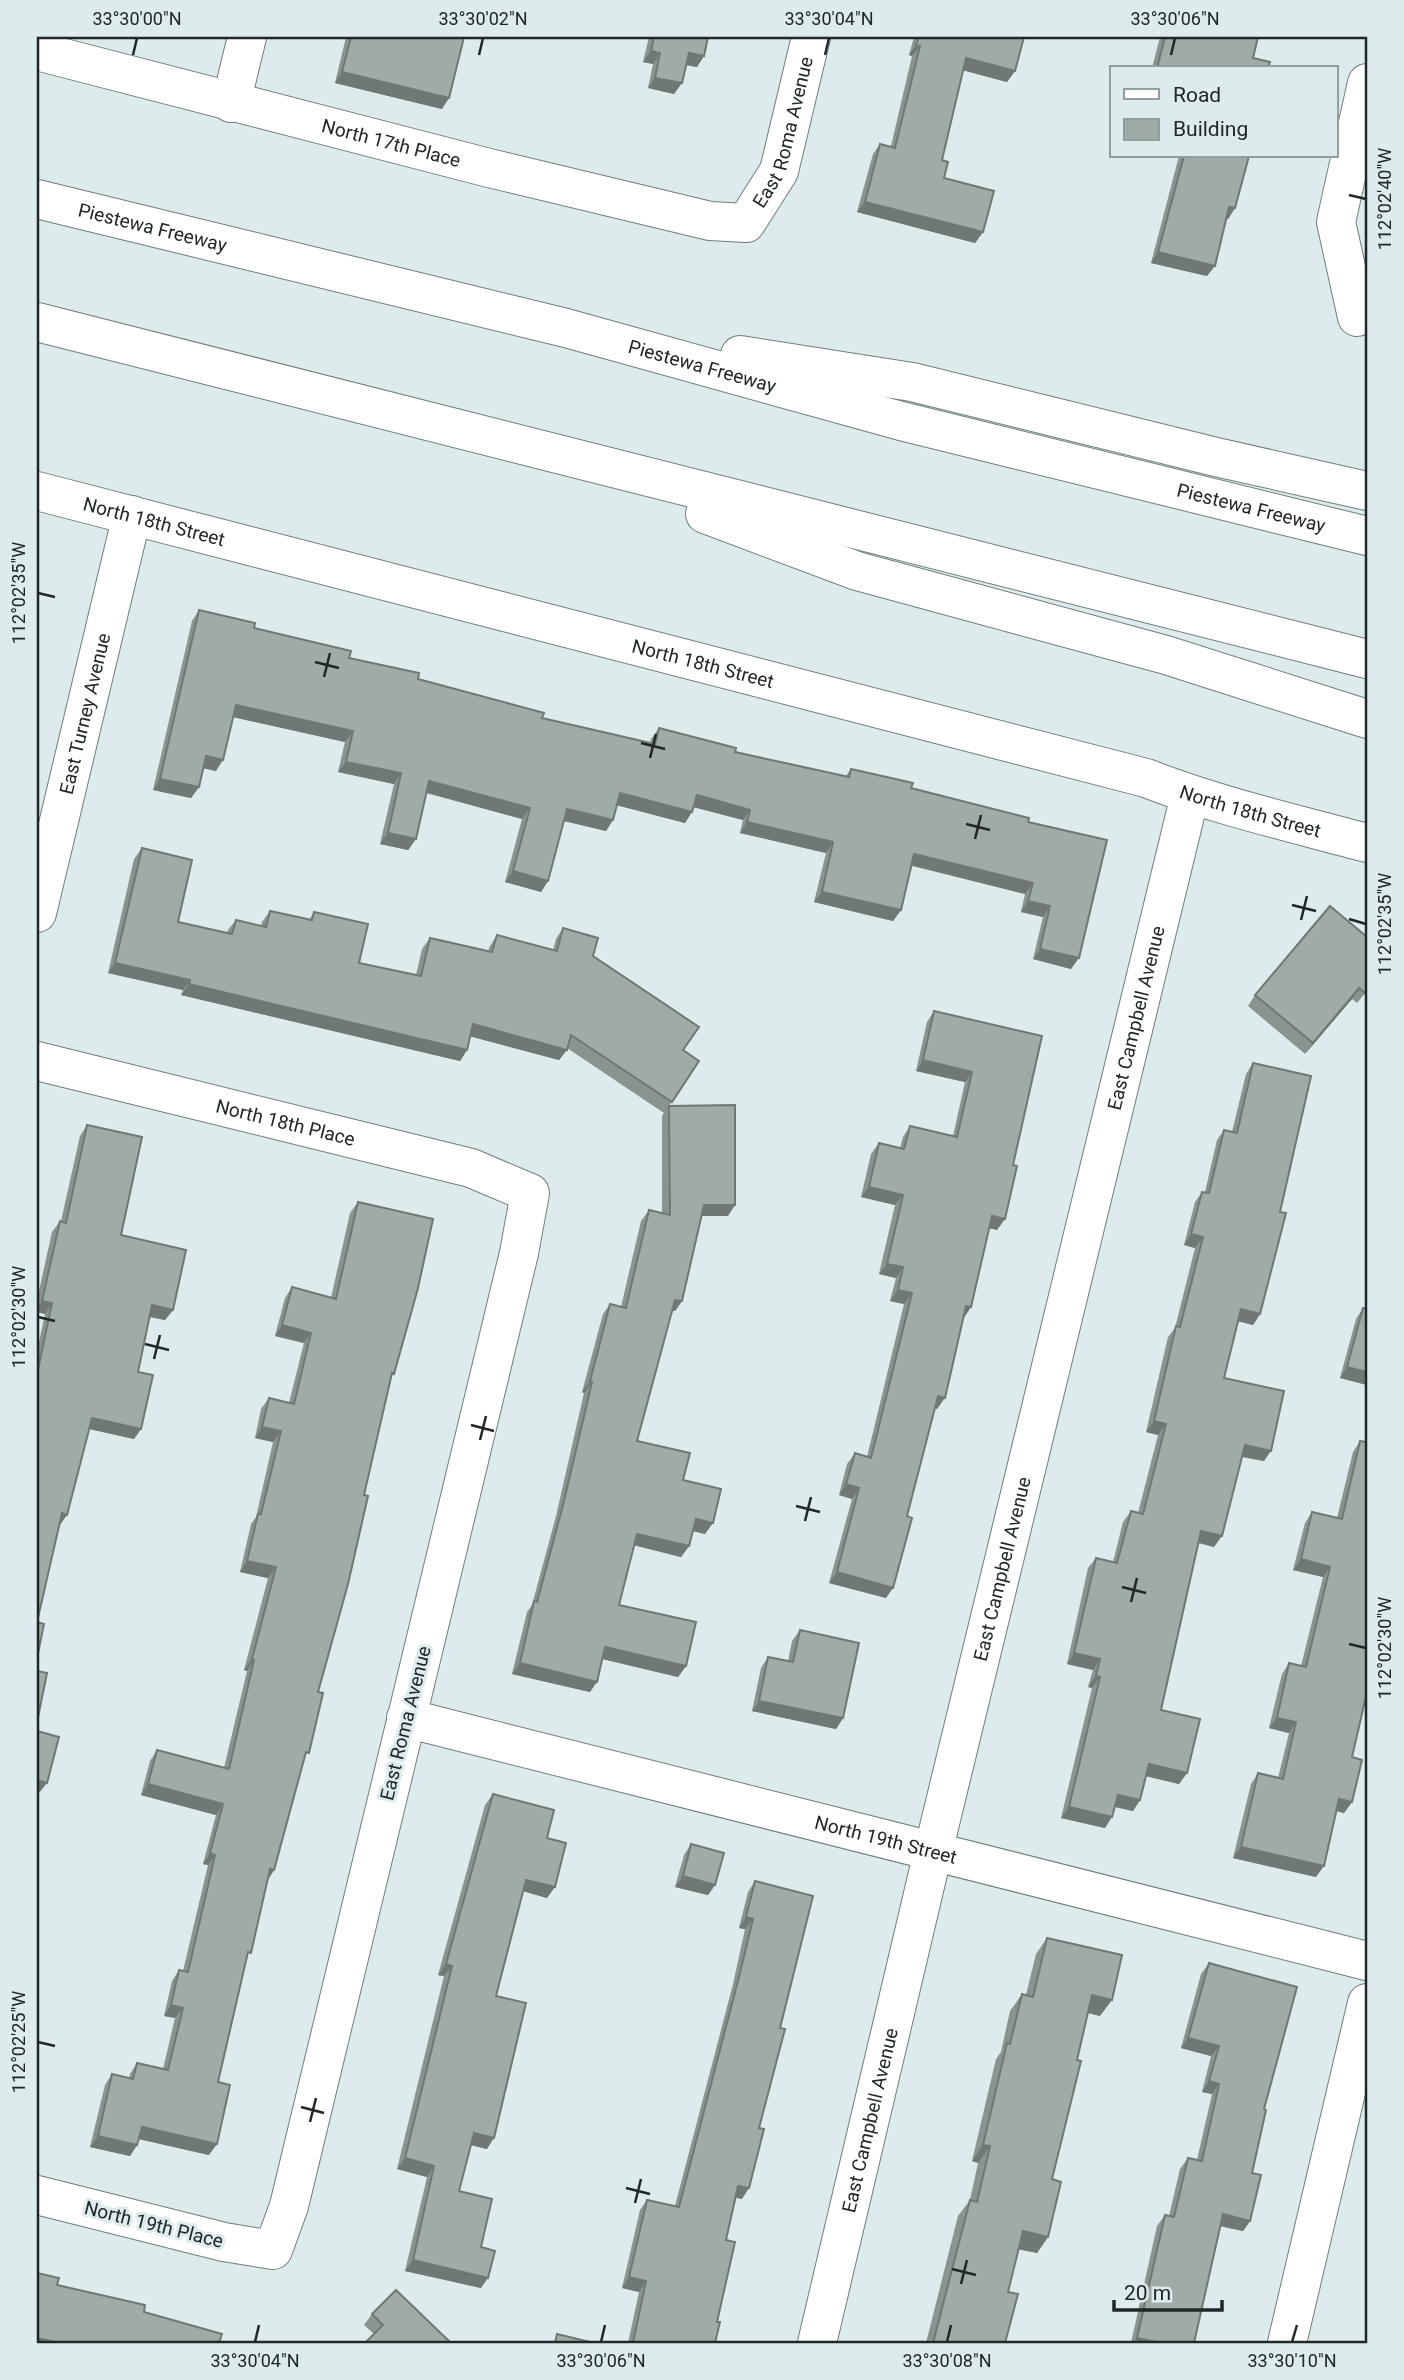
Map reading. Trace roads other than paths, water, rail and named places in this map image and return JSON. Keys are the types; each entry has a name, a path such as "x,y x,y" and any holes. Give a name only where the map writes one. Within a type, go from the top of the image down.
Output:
{"main road":[{"path":"231,103 247,37"},
{"name":"East Roma Avenue","path":"746,223 779,171 811,37"},
{"name":"North 17th Place","path":"37,51 231,103 710,221 746,223"},
{"path":"1357,317 1336,222 1367,83"},
{"path":"37,191 90,210"},
{"name":"Piestewa Freeway","path":"37,199 566,328 901,421 1367,536"},
{"path":"41,324 1367,659"},
{"path":"566,328 912,382 1216,457 1367,491"},
{"path":"530,447 857,571 1166,655 1367,719"},
{"name":"North 18th Street","path":"37,491 1146,778 1189,794 1367,843"},
{"name":"East Turney Avenue","path":"37,913 132,515"},
{"name":"East Campbell Avenue","path":"817,2343 1189,794"},
{"name":"North 18th Place","path":"37,1061 471,1168 530,1193"},
{"name":"East Roma Avenue","path":"273,2250 289,2206 519,1253 530,1193"},
{"name":"North 19th Street","path":"406,1718 1367,1961"},
{"path":"1287,2343 1367,2003"},
{"name":"North 19th Place","path":"37,2194 223,2242 273,2250"}]}
